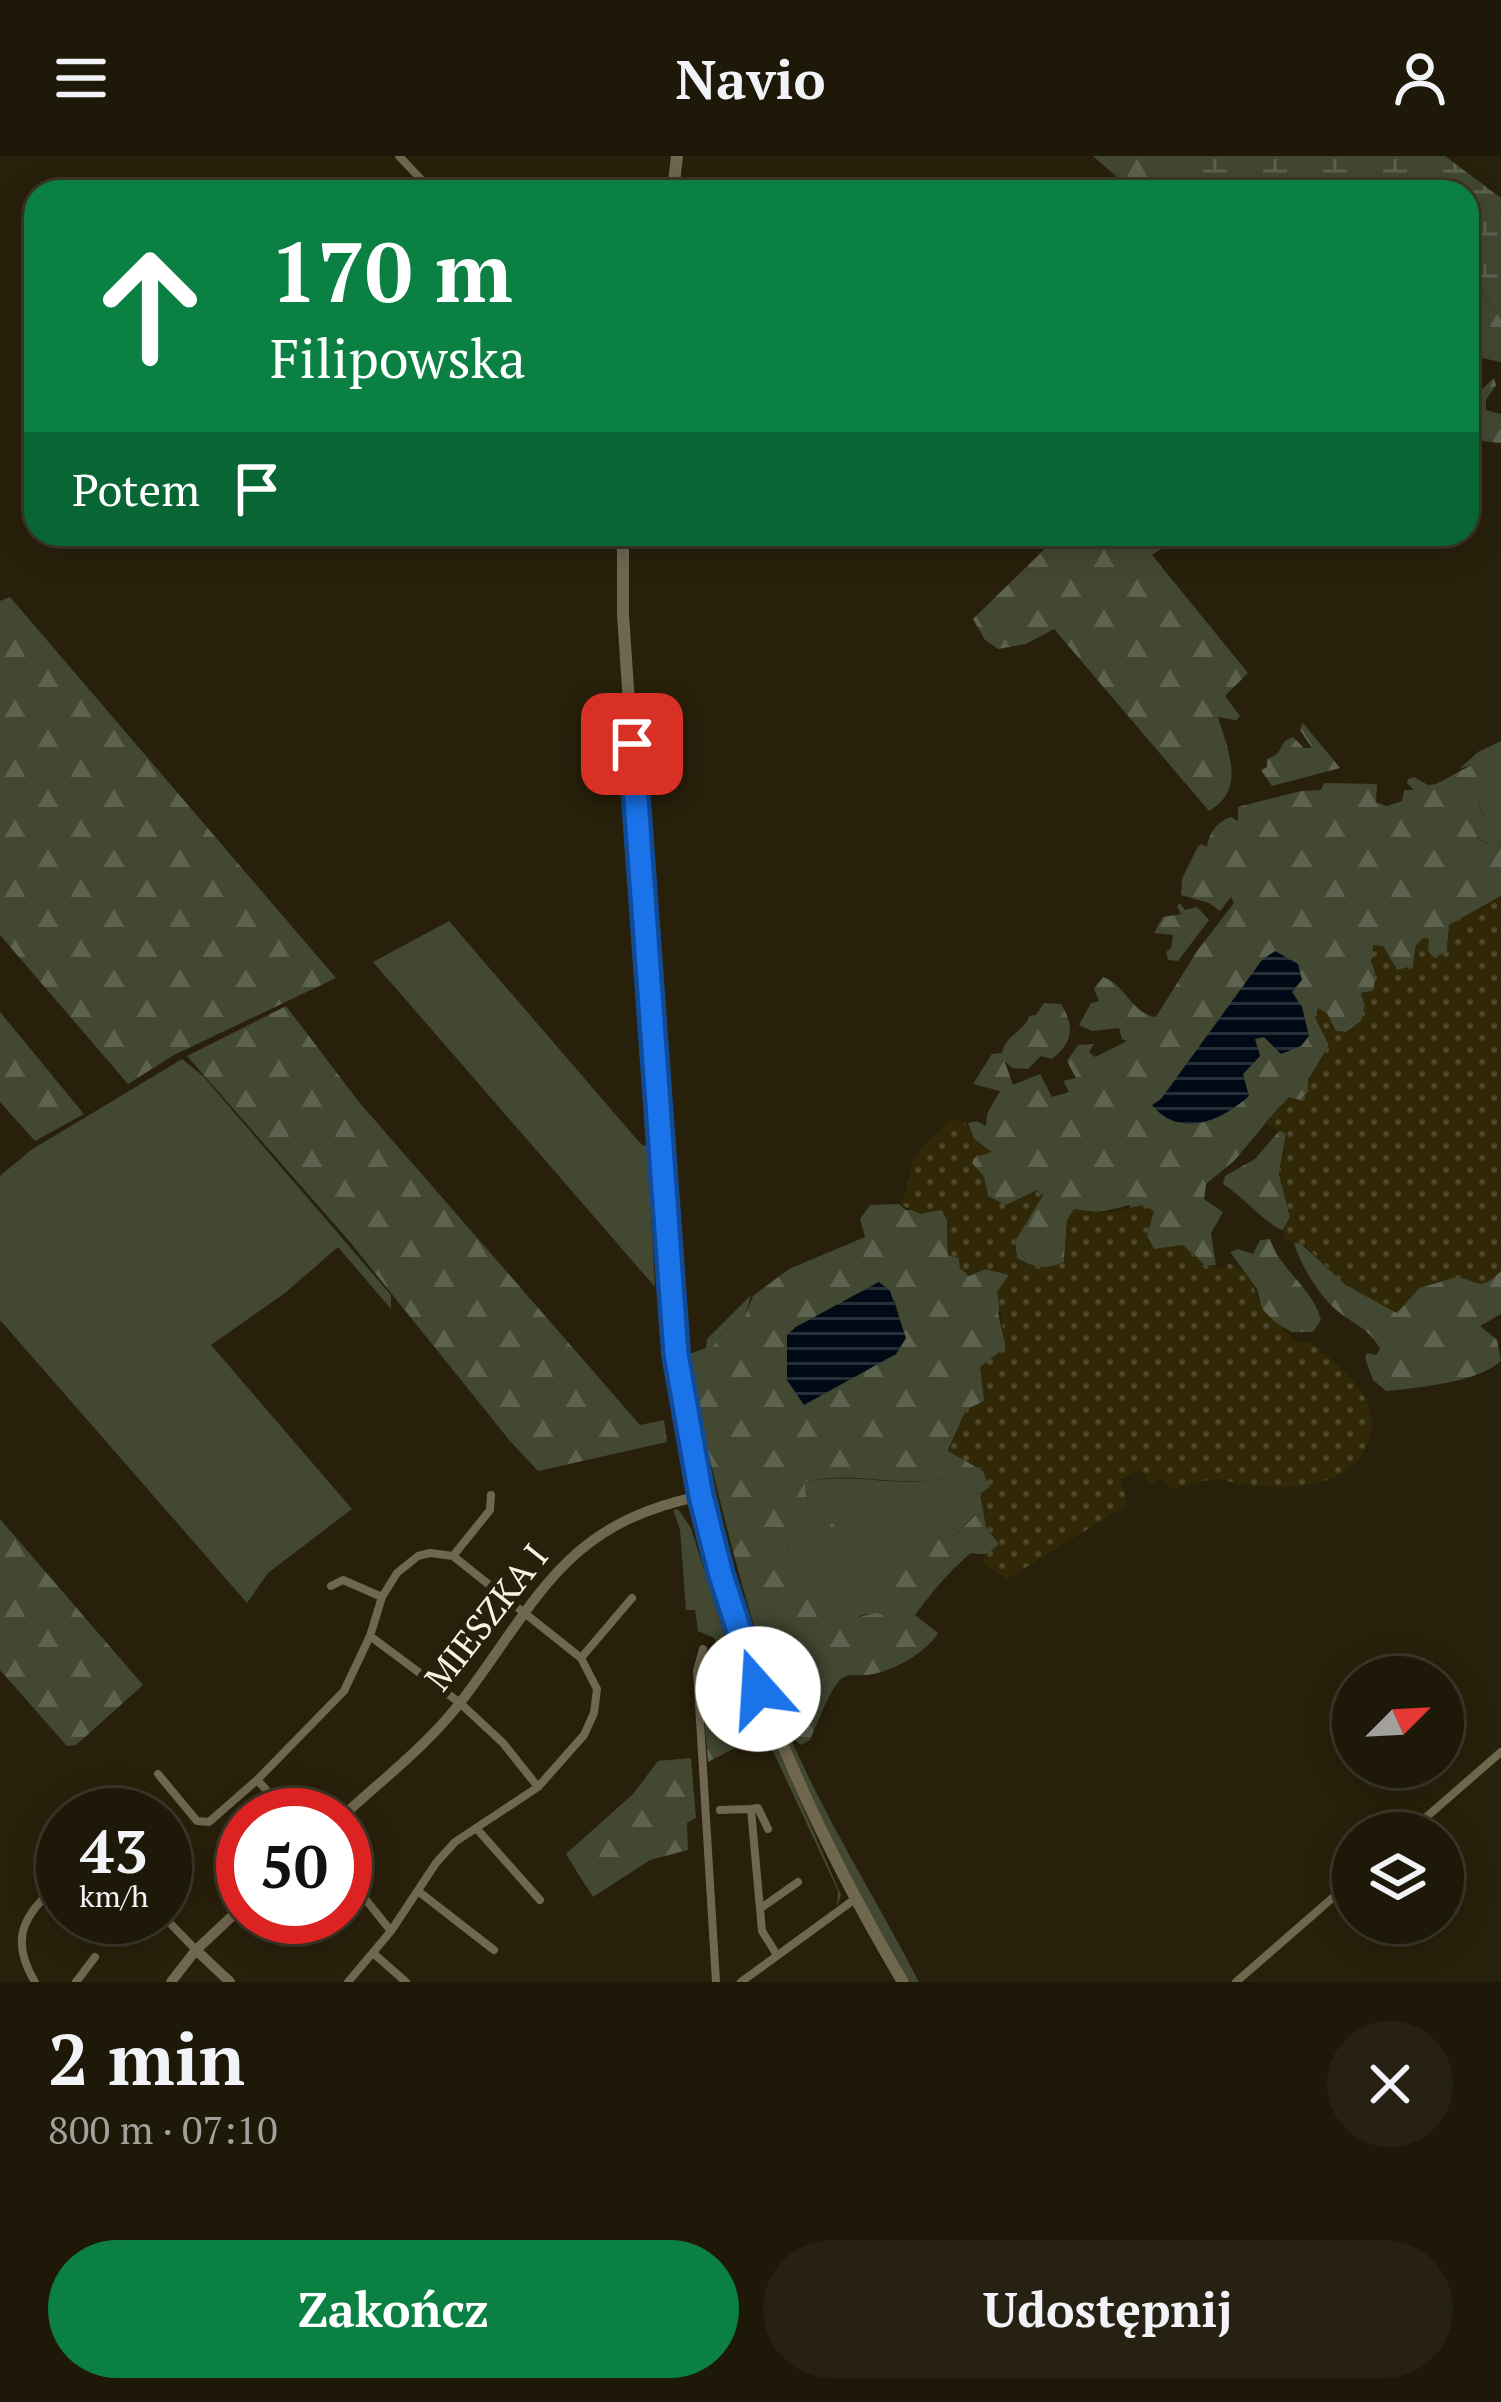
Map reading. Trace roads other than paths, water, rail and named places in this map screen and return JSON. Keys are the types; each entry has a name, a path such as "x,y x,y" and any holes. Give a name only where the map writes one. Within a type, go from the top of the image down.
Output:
{"main road":[{"path":"623,546 622,615 670,1295 701,1496 721,1575 774,1730 821,1837 903,1982"}],"street":[{"path":"399,156 422,180"},
{"path":"453,1556 490,1510 491,1496"},
{"name":"MIESZKA I","path":"372,1789 460,1702 524,1611 575,1552 637,1513 701,1496"},
{"path":"158,1774 204,1823 257,1780 344,1691 382,1598 397,1574 418,1556 453,1556 581,1658 597,1689 584,1736 538,1787 455,1842 348,1982"},
{"path":"331,1586 343,1580 382,1598"},
{"path":"581,1658 632,1598"},
{"path":"370,1636 460,1702 503,1743 538,1787"},
{"path":"703,1649 697,1671 716,1982"},
{"path":"1432,1812 1501,1752"},
{"path":"257,1780 265,1788"},
{"path":"720,1810 758,1808 768,1829"},
{"path":"751,1809 762,1931 777,1955"},
{"path":"477,1829 540,1900"},
{"path":"760,1910 798,1882"},
{"path":"418,1891 494,1950"},
{"path":"1236,1982 1332,1898"},
{"path":"741,1982 855,1899"},
{"path":"35,1982 24,1960 22,1927 36,1904"},
{"path":"372,1907 391,1931"},
{"path":"171,1982 216,1931"},
{"path":"190,1944 230,1982"},
{"path":"374,1953 406,1982"},
{"path":"76,1982 94,1957"}]}
